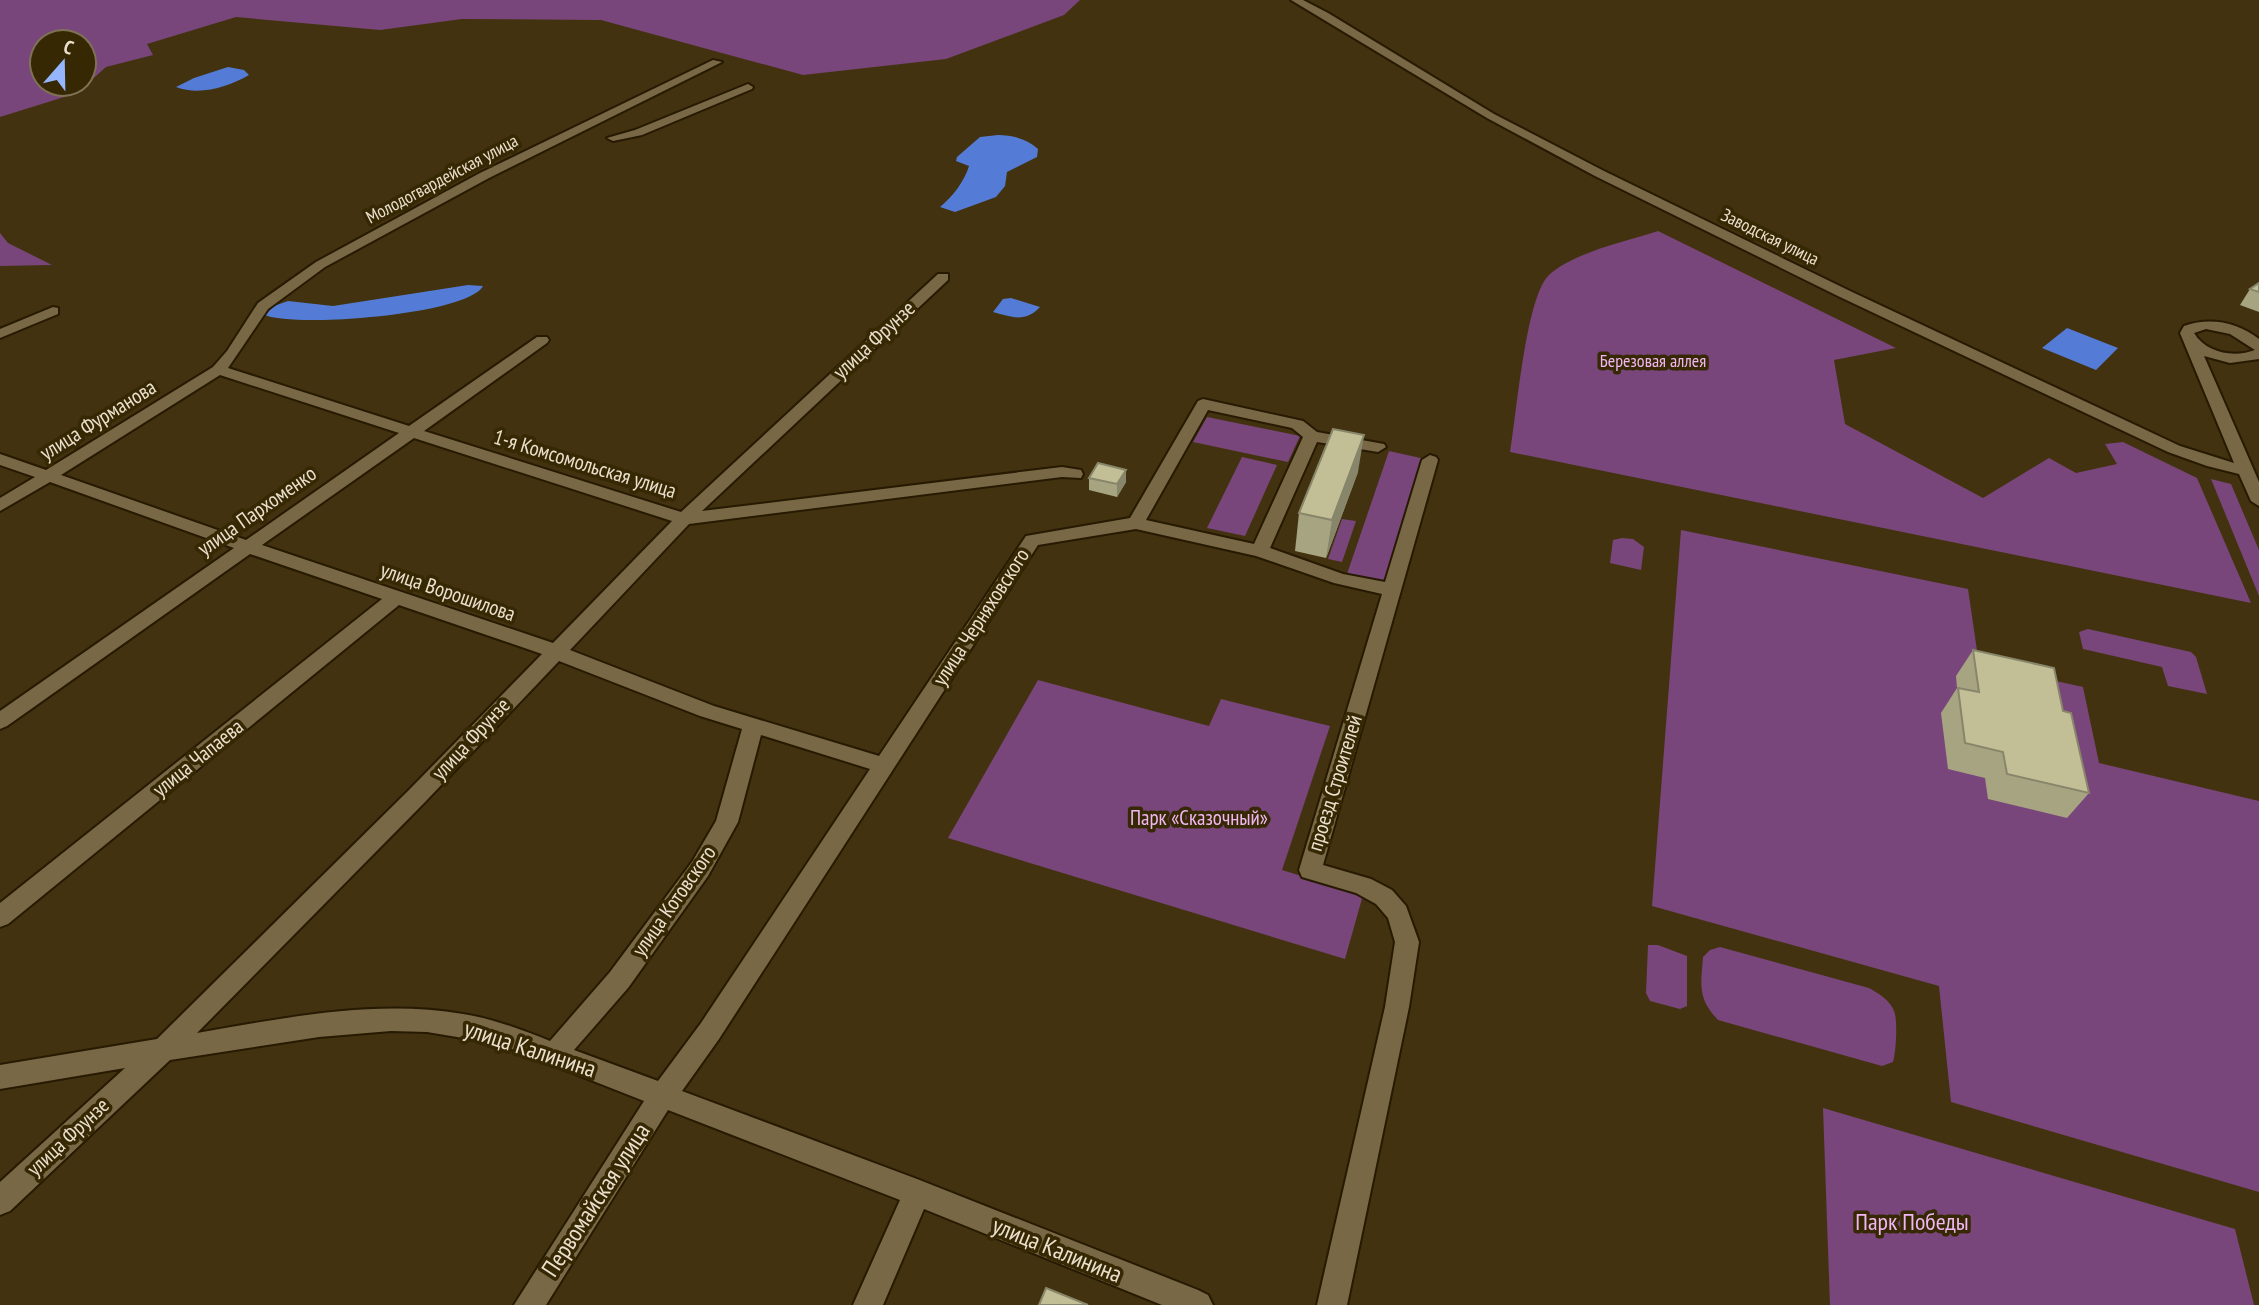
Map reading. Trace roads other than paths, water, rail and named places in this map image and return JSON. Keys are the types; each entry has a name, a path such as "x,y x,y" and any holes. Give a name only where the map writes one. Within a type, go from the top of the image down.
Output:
{"street":[{"name":"Заводская улица","path":"1296,0 1519,132 1712,228 2174,449 2213,464 2245,470"},
{"name":"Молодогвардейская улица","path":"218,370 232,356 256,313 269,299 309,273 522,155 717,62"},
{"path":"613,138 638,133 748,87"},
{"name":"улица Фрунзе","path":"0,1201 163,1050 417,796 684,519 943,277"},
{"path":"0,334 53,311"},
{"path":"2256,340 2229,329 2200,325 2189,329 2188,337 2259,502"},
{"path":"2188,337 2202,349 2259,364"},
{"name":"улица Пархоменко","path":"0,721 542,340"},
{"path":"2201,368 2205,360 2252,358 2259,354"},
{"name":"1-я Комсомольская улица","path":"218,370 684,519 1049,473 1075,474"},
{"name":"улица Фурманова","path":"0,506 218,370"},
{"path":"1378,447 1312,436 1297,424 1203,404 1136,523 1260,551 1340,579 1392,590 1430,460"},
{"path":"1260,551 1312,436"},
{"name":"улица Ворошилова","path":"0,459 246,547 554,651 707,711 882,765"},
{"name":"улица Черняховского","path":"663,1096 710,1031 1032,540 1136,523"},
{"name":"проезд Строителей","path":"1332,1305 1397,1007 1407,942 1398,913 1384,898 1363,886 1310,870 1392,590"},
{"name":"улица Чапаева","path":"0,917 396,598"},
{"name":"улица Котовского","path":"555,1054 619,980 701,869 727,822 753,726"},
{"name":"улица Калинина","path":"0,1077 298,1027 399,1019 472,1026 555,1054 917,1193 1198,1305"},
{"name":"Первомайская улица","path":"529,1305 663,1096"},
{"path":"868,1305 917,1193"}],"water":[{"path":"228,67 244,70 249,75 214,89 195,91 176,87 194,78"},
{"path":"998,135 1024,140 1038,149 1037,157 1007,172 1005,186 996,197 955,212 940,207 958,188 969,166 956,161 957,157 980,137"},
{"path":"468,285 483,286 471,296 447,305 415,311 309,320 265,315 274,306 288,301 333,306"},
{"path":"1011,298 1040,307 1024,317 993,312 1003,299"},
{"path":"2067,328 2118,348 2096,370 2042,348"}],"park label":[{"name":"Березовая аллея","path":"1653,361"},
{"name":"Парк «Сказочный»","path":"1199,818"},
{"name":"Парк Победы","path":"1912,1222"}]}
